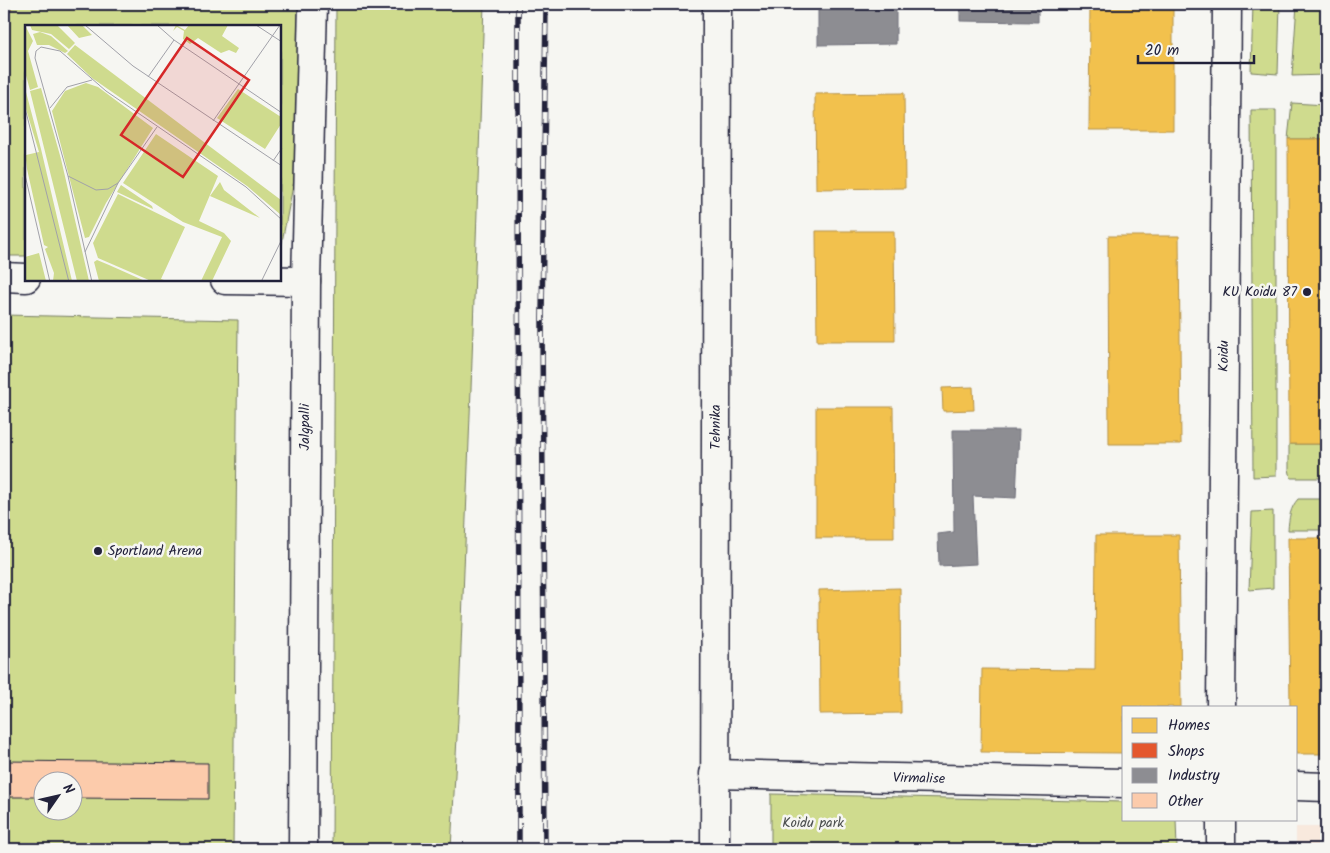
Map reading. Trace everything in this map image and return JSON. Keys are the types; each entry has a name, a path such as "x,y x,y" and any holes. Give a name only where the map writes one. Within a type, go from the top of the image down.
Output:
{"street":[{"name":"Jalgpalli","path":"304,849 306,281 313,4"},
{"name":"Tehnika","path":"715,849 717,4"},
{"name":"Koidu","path":"1221,706 1227,4"},
{"path":"4,278 25,278"},
{"path":"281,281 306,281"},
{"name":"Virmalise","path":"714,774 1122,783"},
{"path":"1298,786 1326,787"},
{"path":"1221,820 1221,849"}],"shaded area":[{"path":"1296,827 1326,827 1326,849 1296,849"}],"green space":[{"path":"4,4 301,4 300,150 281,247 281,25 25,25 25,256 4,256"},
{"path":"336,4 484,4 459,700 451,849 332,849"},
{"path":"1253,4 1280,4 1278,74 1251,72"},
{"path":"1297,4 1326,4 1326,75 1292,76"},
{"path":"1292,103 1326,105 1326,139 1288,139"},
{"path":"1251,110 1276,110 1276,476 1253,477"},
{"name":"Sportland Arena","path":"4,315 238,320 233,849 4,849"},
{"path":"1289,444 1326,444 1326,478 1291,478"},
{"path":"1298,499 1326,499 1326,530 1288,530 1289,517"},
{"path":"1273,511 1273,588 1249,590 1252,512"},
{"name":"Koidu park","path":"771,794 1122,802 1122,820 1176,820 1177,849 771,849"}],"building: Homes":[{"path":"1090,4 1173,4 1173,130 1089,130"},
{"path":"904,93 905,188 816,189 815,94"},
{"name":"KU Koidu 87","path":"1288,139 1326,139 1326,444 1289,444"},
{"path":"816,231 894,231 895,341 817,341"},
{"path":"1108,236 1179,236 1181,444 1109,444"},
{"path":"973,387 974,410 943,411 942,388"},
{"path":"816,407 893,407 894,538 816,538"},
{"path":"1096,535 1179,535 1181,706 1122,706 1122,753 981,752 982,669 1095,670"},
{"path":"1288,538 1326,538 1326,754 1298,754 1298,706 1290,706"},
{"path":"900,588 901,713 820,714 819,590"}],"building: Shops":[{"path":"4,4 15,4 4,16"}],"building: Industry":[{"path":"818,4 896,4 896,44 818,45"},
{"path":"960,4 1038,4 1038,22 960,21"},
{"path":"953,430 1019,430 1016,498 973,496 976,564 939,566 938,534 954,532"}],"building: Other":[{"path":"4,761 208,763 208,799 82,798 82,770 32,770 32,797 4,797"}],"railway":[{"path":"518,4 519,849"},
{"path":"545,849 542,318 546,4"}],"place":[{"name":"KU Koidu 87","path":"1307,292"},
{"name":"Sportland Arena","path":"98,551"}]}
